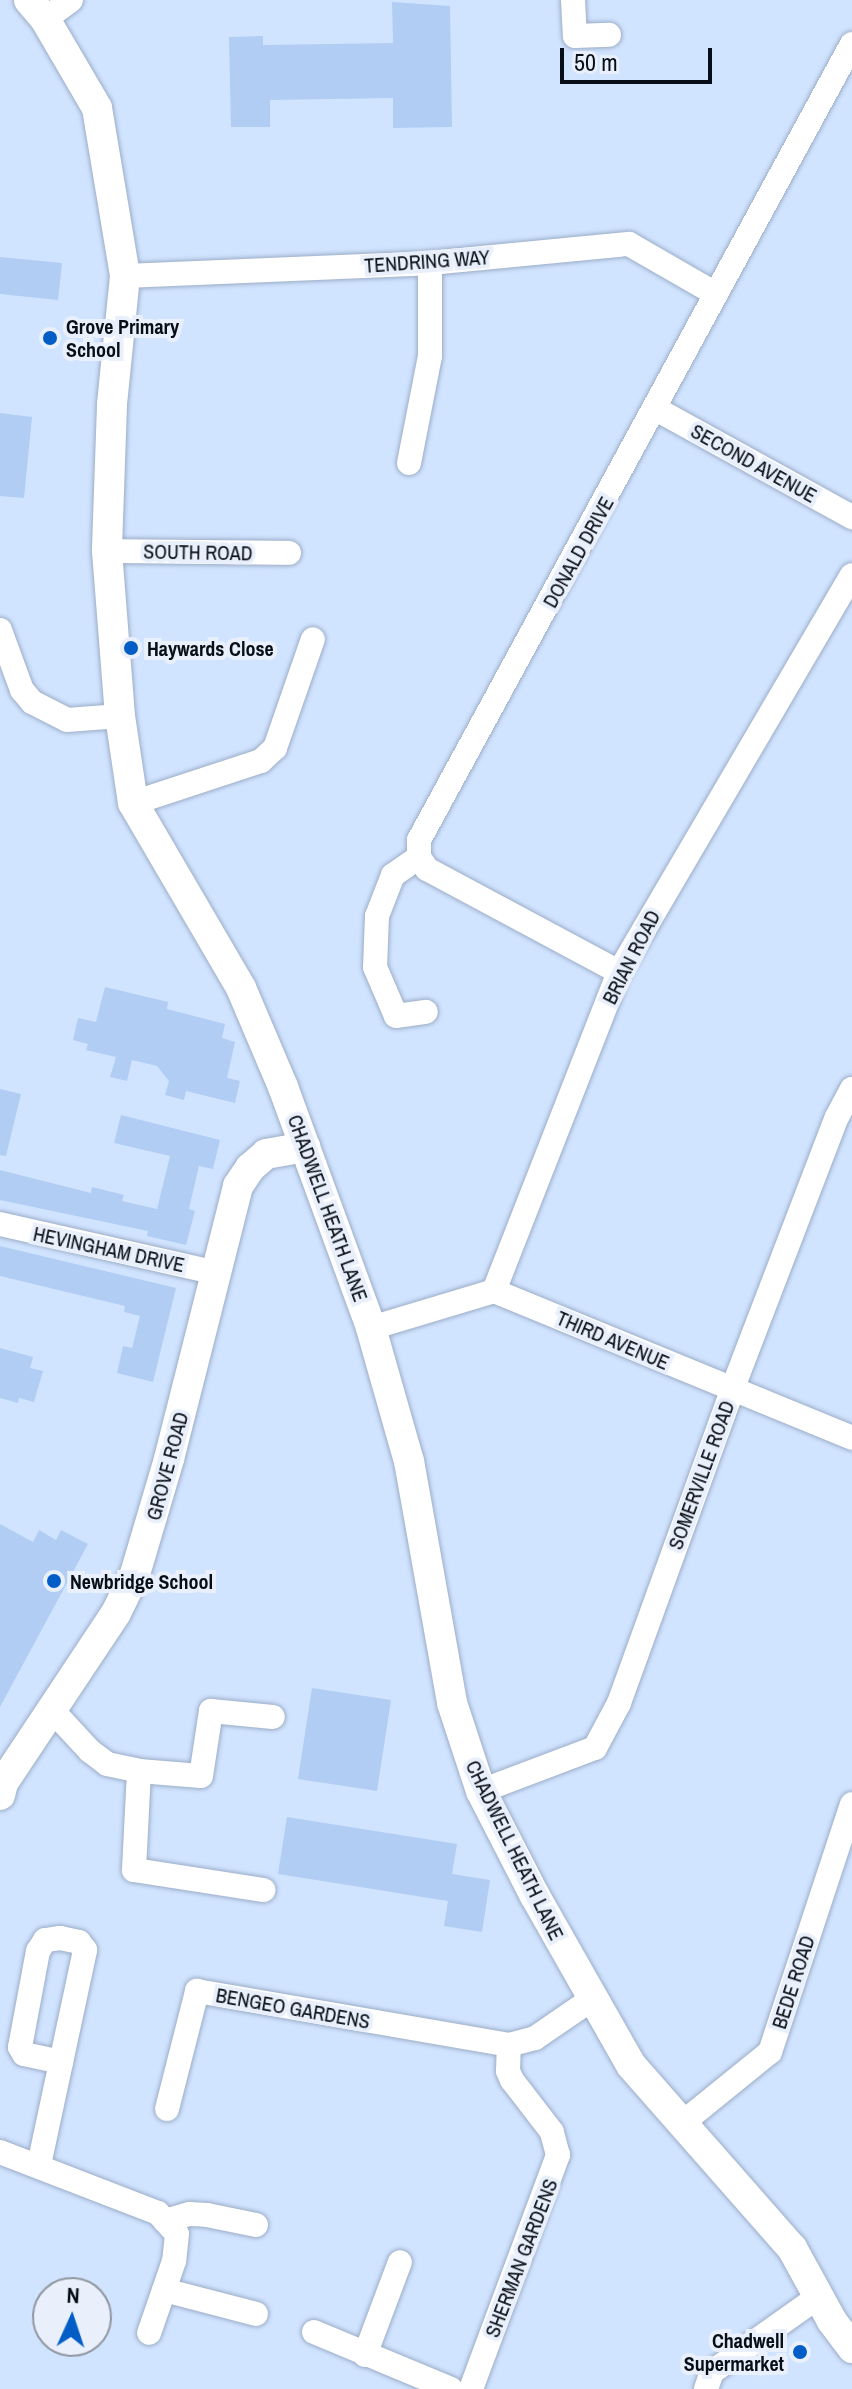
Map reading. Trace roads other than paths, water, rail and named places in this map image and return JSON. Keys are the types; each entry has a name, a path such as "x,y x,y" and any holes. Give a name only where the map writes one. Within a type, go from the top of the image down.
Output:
{"street":[{"path":"37,9 71,0"},
{"path":"573,0 575,36 609,35"},
{"name":"CHADWELL HEATH LANE","path":"37,9 97,108 125,276 112,405 107,551 120,716 133,803 241,988 305,1147 371,1328 409,1461 452,1703 481,1791 592,1999 631,2065 681,2124 766,2214 792,2248 818,2297 852,2348"},
{"name":"DONALD DRIVE","path":"419,857 419,840 852,44"},
{"name":"TENDRING WAY","path":"125,276 430,263 629,244 716,294"},
{"path":"409,463 430,356 430,263"},
{"name":"SECOND AVENUE","path":"656,409 852,517"},
{"name":"SOUTH ROAD","path":"107,551 289,553"},
{"name":"BRIAN ROAD","path":"494,1291 619,972 852,575"},
{"path":"0,630 22,690 32,702 67,720 120,716"},
{"path":"133,803 261,761 275,748 313,639"},
{"path":"426,1012 396,1016 375,967 377,916 393,875 419,857 427,869 619,972"},
{"name":"SOMERVILLE ROAD","path":"481,1791 595,1748 619,1703 732,1390 837,1117 852,1089"},
{"name":"GROVE ROAD","path":"1,1786 116,1613 135,1574 238,1186 250,1168 266,1154 305,1147"},
{"name":"HEVINGHAM DRIVE","path":"0,1224 217,1273"},
{"path":"371,1328 494,1291"},
{"name":"THIRD AVENUE","path":"494,1291 852,1438"},
{"path":"52,1710 90,1751 107,1764 139,1771 201,1776 211,1711 273,1717"},
{"path":"139,1771 134,1870 263,1890"},
{"name":"BEDE ROAD","path":"681,2124 770,2052 852,1804"},
{"path":"39,2165 85,1950 79,1942 60,1938 45,1940 38,1951 20,2047 24,2054 61,2062"},
{"name":"BENGEO GARDENS","path":"167,2109 197,1991 509,2045"},
{"path":"509,2045 535,2038 592,1999"},
{"name":"SHERMAN GARDENS","path":"471,2389 558,2155 552,2132 512,2080 508,2071 509,2045"},
{"path":"0,2152 158,2213 177,2234 174,2261 149,2333"},
{"path":"165,2221 190,2214 256,2225"},
{"path":"365,2355 400,2262"},
{"path":"164,2290 256,2314"},
{"path":"706,2389 712,2372 818,2297"},
{"path":"314,2332 451,2389"}],"place":[{"name":"Grove Primary School","path":"50,338"},
{"name":"Haywards Close","path":"131,648"},
{"name":"Newbridge School","path":"54,1581"},
{"name":"Chadwell Supermarket","path":"800,2352"}]}
